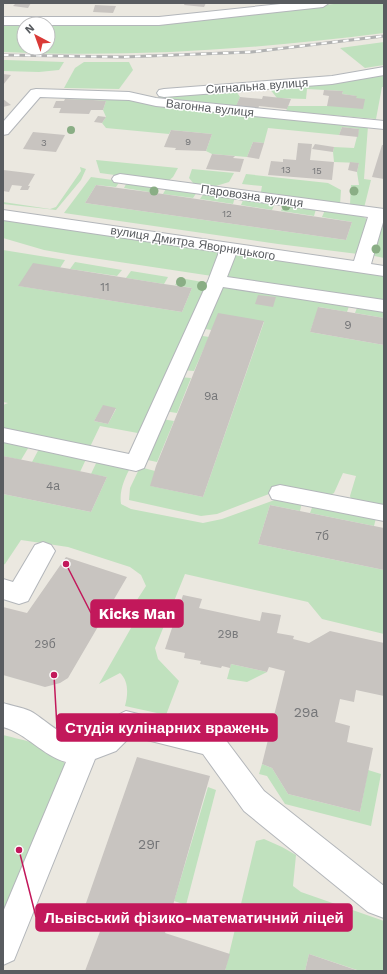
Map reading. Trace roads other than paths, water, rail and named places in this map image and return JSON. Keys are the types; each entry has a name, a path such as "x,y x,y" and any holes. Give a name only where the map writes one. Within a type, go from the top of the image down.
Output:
{"street":[{"path":"3,21 159,21 323,3"},
{"path":"159,21 167,9"},
{"name":"Сигнальна вулиця","path":"128,96 332,80 384,71"},
{"name":"Вагонна вулиця","path":"3,131 36,93 128,96 156,102 384,125"},
{"name":"Паровозна вулиця","path":"120,178 381,214"},
{"path":"361,268 381,214"},
{"name":"вулиця Дмитра Яворницького","path":"3,215 384,271"},
{"path":"3,436 136,463 217,281 229,249"},
{"path":"217,281 384,306"},
{"path":"280,493 384,513"},
{"path":"3,589 19,594 43,551"},
{"path":"3,715 21,720 65,749 85,750 106,742 126,723 212,744 254,802 379,901 384,903"},
{"path":"3,949 85,750"}],"railway":[{"path":"3,55 123,57 251,52 384,36"}],"place":[{"name":"Kicks Man","path":"66,564"},
{"name":"Студія кулінарних вражень","path":"54,675"},
{"name":"Львівський фізико-математичний ліцей","path":"19,850"}]}
